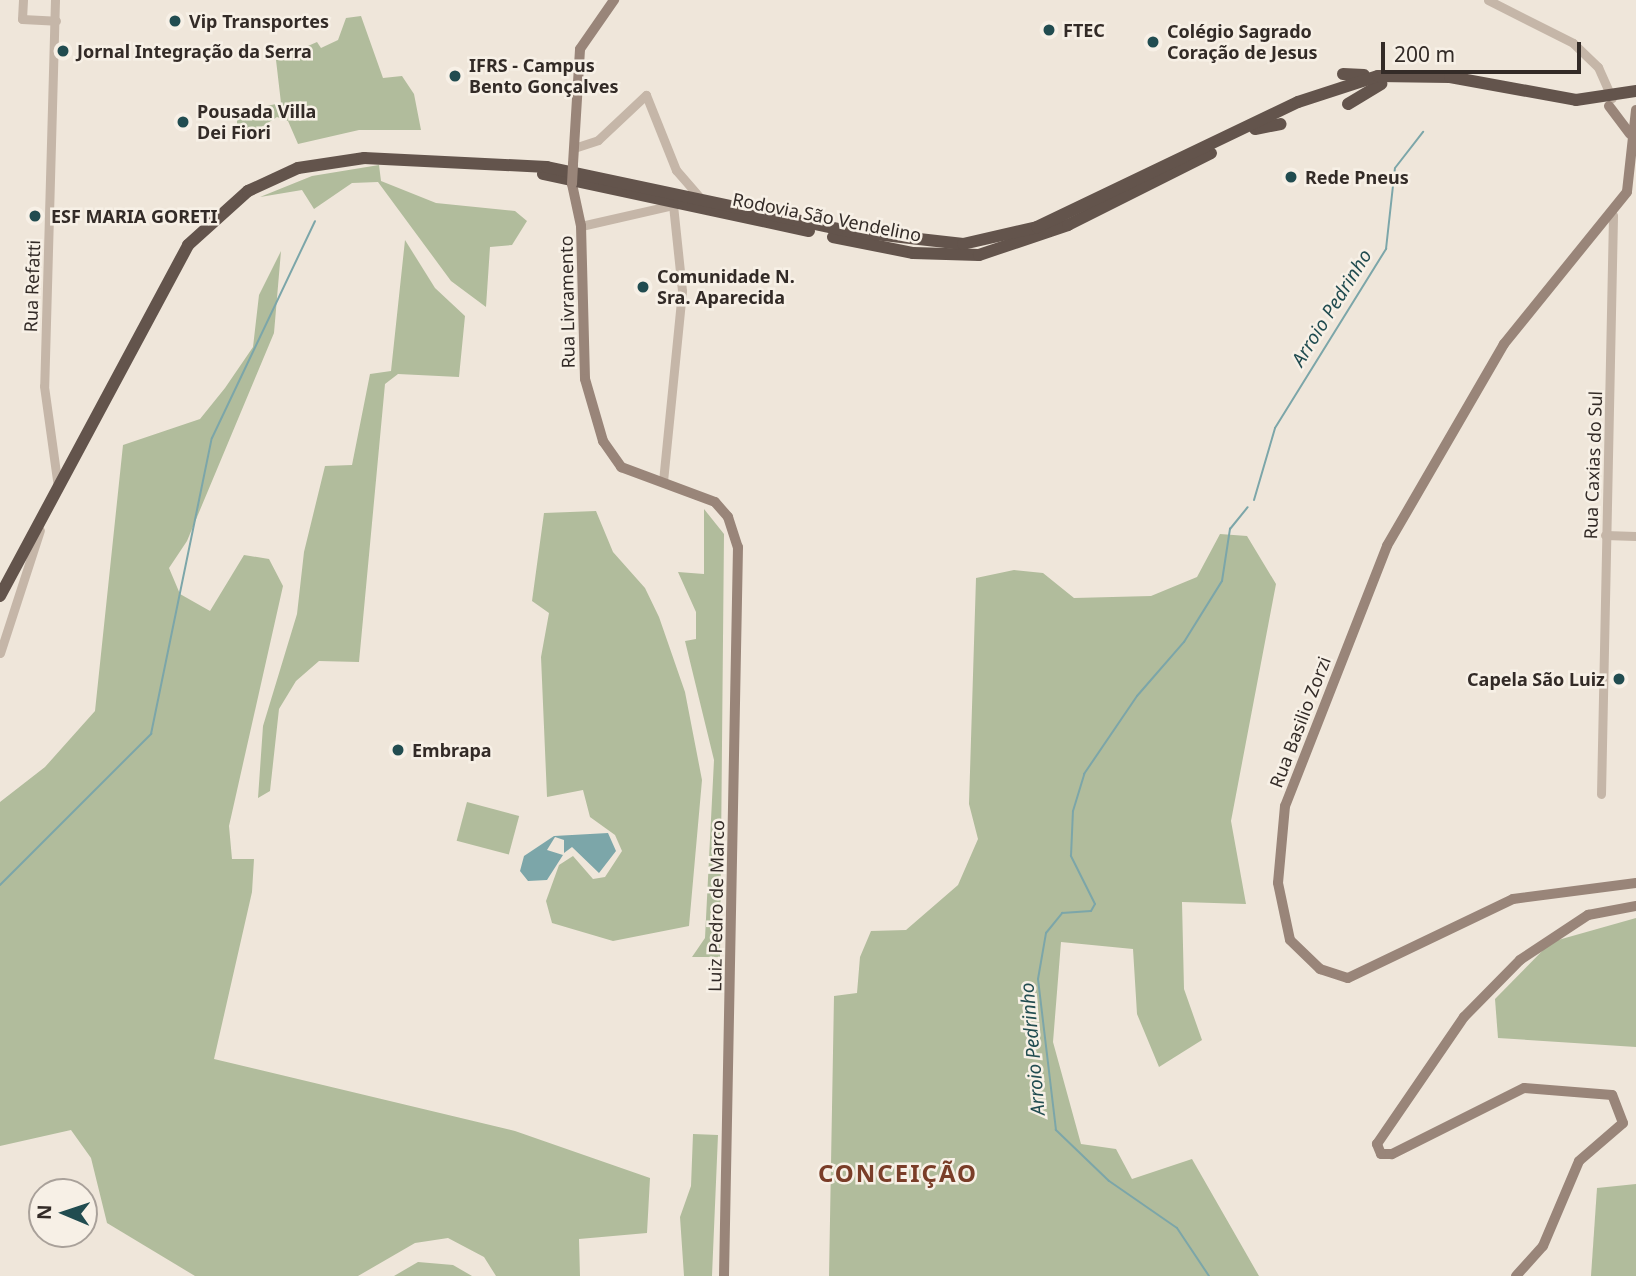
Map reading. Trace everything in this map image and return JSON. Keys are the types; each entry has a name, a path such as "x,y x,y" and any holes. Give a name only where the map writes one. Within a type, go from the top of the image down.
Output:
{"highway":[{"path":"1343,74 1380,80 1463,84 1551,106 1636,100"},
{"path":"1349,104 1380,80"},
{"path":"671,199 711,202 898,240 985,242 1037,226 1254,127 1321,92 1380,80"},
{"name":"Rodovia São Vendelino","path":"0,596 188,245 248,191 298,168 342,160 516,165 898,251 970,256 1068,225 1254,127 1278,122 1326,97 1380,80"},
{"path":"1610,102 1636,91"},
{"path":"1254,127 1274,103"}],"main road":[{"name":"Rua Livramento","path":"614,0 582,41 573,164 572,184 581,226 590,407 616,463 715,502 736,537"},
{"path":"1610,102 1633,141"},
{"name":"Rua Caxias do Sul","path":"1613,215 1633,177 1636,110"},
{"name":"Rua Basilio Zorzi","path":"1613,215 1504,344 1387,546 1285,806 1278,883 1290,940 1320,969 1348,978 1513,899 1636,883"},
{"name":"Luiz Pedro de Marco","path":"724,1276 736,537"},
{"path":"1516,1276 1543,1246 1578,1161 1619,1129 1619,1101 1604,1091 1524,1088 1392,1154 1381,1154 1377,1144 1464,1017 1520,960 1588,915 1636,906"}],"street":[{"path":"23,0 22,19 55,21"},
{"name":"Rua Refatti","path":"55,0 44,386 58,488"},
{"path":"1488,0 1573,43 1598,67 1610,102"},
{"path":"574,148 598,140 646,95 676,170 687,189 711,202"},
{"path":"663,481 682,291 671,199 676,170"},
{"path":"581,226 671,199"},
{"name":"Rua Caxias do Sul","path":"1601,794 1613,215"},
{"path":"0,653 45,512"},
{"path":"1605,535 1636,536"}],"green space":[{"path":"361,16 383,78 402,76 414,94 421,130 359,130 298,144 288,121 277,117 257,130 237,130 237,112 281,103 276,60 317,42 321,48 338,40 346,18"},
{"path":"379,165 381,181 436,203 515,211 527,221 512,245 490,247 486,307 451,281 378,182 352,183 314,209 302,190 260,197 312,176"},
{"path":"405,240 435,288 465,316 459,377 398,374 385,384 359,662 319,661 296,681 279,709 270,791 258,798 263,726 297,614 304,552 325,466 352,465 370,374 391,371"},
{"path":"281,251 274,333 187,541 169,568 180,594 210,611 244,555 269,559 283,586 229,826 232,859 254,859 252,892 214,1059 515,1131 650,1178 647,1233 579,1239 580,1276 496,1276 484,1257 448,1238 415,1243 358,1276 195,1276 107,1223 91,1158 71,1130 0,1146 0,802 45,767 95,711 123,445 200,419 253,347 259,295"},
{"path":"704,509 724,534 720,957 692,957 705,938 714,760 685,641 696,639 696,612 678,572 704,574"},
{"path":"596,511 613,552 645,588 659,617 685,692 702,780 689,926 613,941 552,923 546,901 559,865 573,856 593,879 605,877 622,851 615,835 590,817 583,790 547,797 541,657 549,613 532,601 544,513"},
{"path":"1220,534 1247,536 1276,584 1231,821 1246,904 1182,902 1184,989 1202,1040 1159,1067 1137,1014 1133,949 1061,942 1053,1042 1081,1144 1116,1149 1132,1179 1192,1159 1259,1276 829,1276 834,996 857,993 860,957 871,931 906,930 958,885 978,839 969,804 976,578 1014,570 1043,573 1074,598 1151,596 1197,577"},
{"path":"467,802 519,816 509,855 457,841"},
{"path":"1636,918 1636,1047 1498,1038 1495,999 1551,942"},
{"path":"693,1134 718,1135 712,1276 684,1276 680,1217 691,1186"},
{"path":"1636,1184 1636,1276 1591,1276 1597,1188"},
{"path":"418,1262 453,1265 472,1276 394,1276"}],"water":[{"path":"608,833 616,851 599,873 572,847 564,853 564,840 555,837 547,850 563,855 547,880 528,881 520,871 524,856 554,836"}],"waterway":[{"name":"Arroio Pedrinho","path":"1254,500 1275,428 1386,249 1395,168 1423,132"},
{"path":"0,885 151,734 212,438 315,221"},
{"name":"Arroio Pedrinho","path":"1209,1276 1177,1228 1109,1181 1056,1130 1038,979 1046,933 1062,913 1091,911 1095,904 1071,856 1073,811 1084,774 1137,696 1184,642 1222,581 1230,529 1248,507"}],"place":[{"name":"Vip Transportes","path":"175,21"},
{"name":"FTEC","path":"1049,30"},
{"name":"Colégio Sagrado Coração de Jesus","path":"1153,42"},
{"name":"Jornal Integração da Serra","path":"63,51"},
{"name":"IFRS - Campus Bento Gonçalves","path":"455,76"},
{"name":"Pousada Villa Dei Fiori","path":"183,122"},
{"name":"Rede Pneus","path":"1291,177"},
{"name":"ESF MARIA GORETI","path":"35,216"},
{"name":"Comunidade N. Sra. Aparecida","path":"643,287"},
{"name":"Capela São Luiz","path":"1619,679"},
{"name":"Embrapa","path":"398,750"}],"district":[{"name":"CONCEIÇÃO","path":"898,1173"}]}
